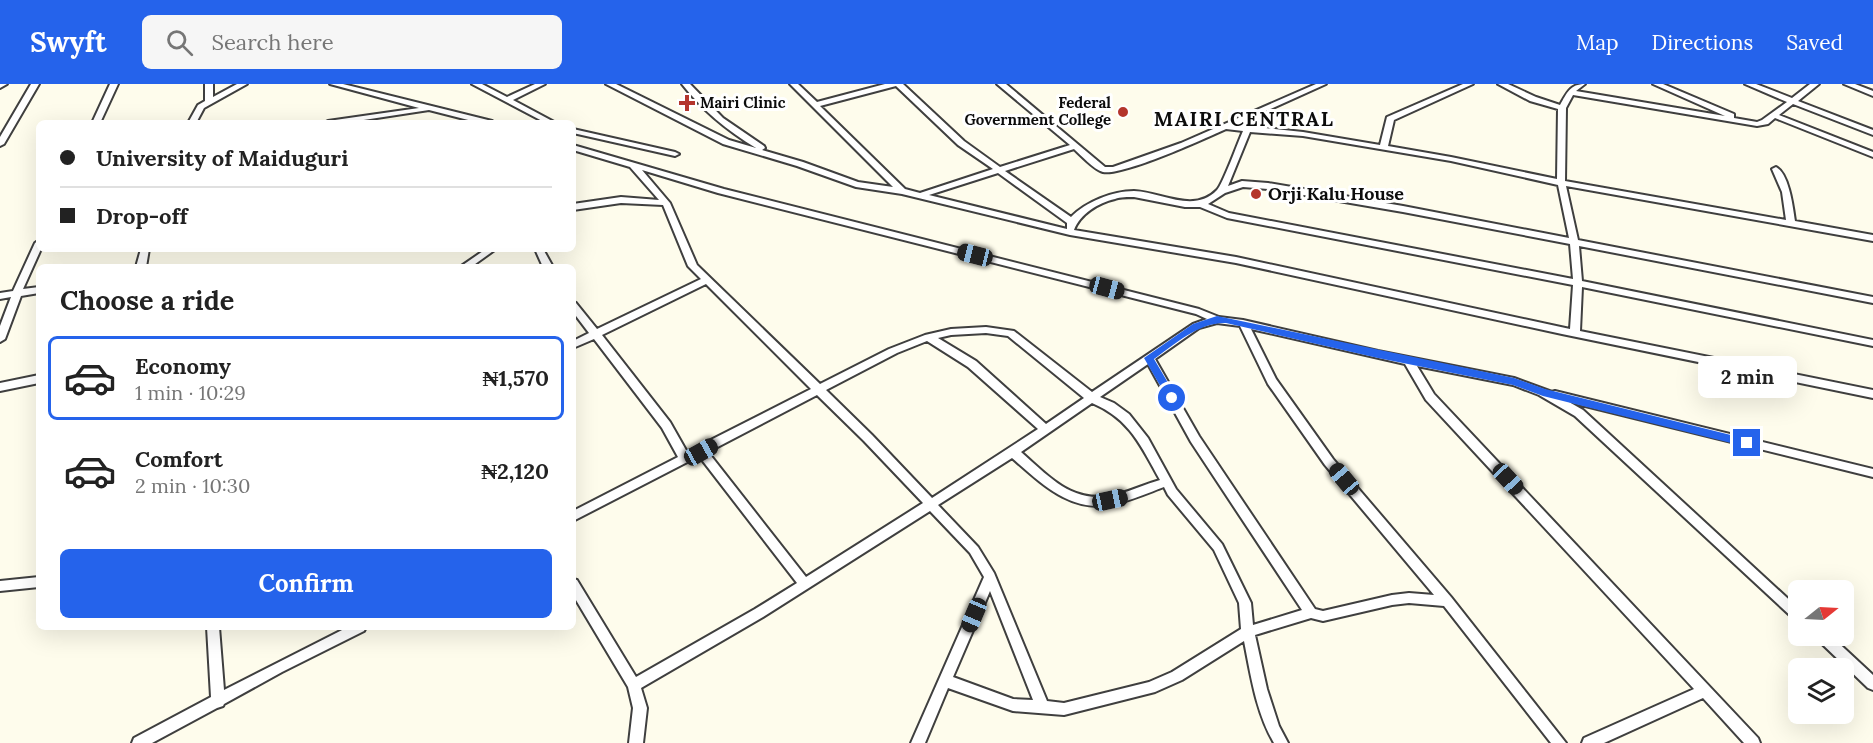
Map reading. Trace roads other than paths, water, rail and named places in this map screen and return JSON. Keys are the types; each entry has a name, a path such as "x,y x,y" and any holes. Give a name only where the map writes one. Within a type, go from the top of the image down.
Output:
{"street":[{"path":"0,144 35,84"},
{"path":"97,120 114,84"},
{"path":"209,84 209,101"},
{"path":"193,120 197,110 209,101 243,84"},
{"path":"334,84 474,120"},
{"path":"477,84 546,120"},
{"path":"508,99 540,84"},
{"path":"610,84 726,142 856,184 902,191 1873,394"},
{"path":"686,84 698,99 746,139 777,157"},
{"path":"794,84 902,191"},
{"path":"814,105 894,84"},
{"path":"899,84 961,143 1071,227"},
{"path":"1001,84 1103,169 1114,170 1226,127 1322,84"},
{"path":"1383,148 1390,119 1469,84"},
{"path":"1502,84 1533,99 1562,108"},
{"path":"1575,333 1578,283 1574,242 1561,181 1562,108 1571,92 1581,84"},
{"path":"1657,84 1746,123"},
{"path":"1749,84 1873,133"},
{"path":"1571,92 1746,123 1765,122 1815,84"},
{"path":"1848,84 1873,94"},
{"path":"350,120 432,109"},
{"path":"1773,115 1873,155"},
{"path":"1226,127 1303,134 1450,159 1529,177 1873,238"},
{"path":"1222,191 1248,128"},
{"path":"576,132 675,154"},
{"path":"918,195 1075,146"},
{"path":"576,148 721,191 1199,312 1217,320 1243,323 1514,382 1543,392 1873,473"},
{"path":"633,165 666,203 689,259 706,280 818,389 974,550 990,577 1043,708"},
{"path":"1776,169 1786,192 1791,224"},
{"path":"1201,204 1222,191 1242,184 1268,186 1873,300"},
{"path":"1071,227 1081,212 1113,196 1134,194 1185,204 1201,204 1227,215 1873,343"},
{"path":"576,207 621,200 666,203"},
{"path":"0,339 16,293 36,250"},
{"path":"470,264 488,252"},
{"path":"576,343 706,280"},
{"path":"0,296 36,290"},
{"path":"576,309 666,425 685,459"},
{"path":"634,685 759,613 1013,452 1196,326 1217,320"},
{"path":"1243,323 1272,381 1329,462 1447,602 1559,743"},
{"path":"576,514 893,351 928,337 951,332 1011,333 1092,398 1110,406 1125,417 1144,441 1166,482 1218,547 1245,603 1248,632 1260,689 1273,729 1281,743"},
{"path":"928,337 972,364 1046,430"},
{"path":"1149,358 1195,439 1311,613"},
{"path":"1408,360 1430,397 1753,743"},
{"path":"0,387 36,380"},
{"path":"1543,392 1586,420 1788,606"},
{"path":"701,452 804,583"},
{"path":"1013,452 1060,491 1073,498 1095,502 1124,496 1166,482"},
{"path":"918,743 990,577"},
{"path":"0,586 36,582"},
{"path":"576,589 634,685 640,708 636,743"},
{"path":"946,681 1013,705 1064,709 1150,688 1178,676 1248,632 1311,613 1323,615 1409,598 1447,602"},
{"path":"213,630 218,702"},
{"path":"139,743 277,668 354,630"},
{"path":"1833,646 1873,684"},
{"path":"1589,743 1705,691"}],"place":[{"name":"Mairi Clinic","path":"687,103"},
{"name":"Federal Government College","path":"1123,112"},
{"name":"Orji Kalu House","path":"1256,194"}],"district":[{"name":"MAIRI CENTRAL","path":"1244,119"}]}
